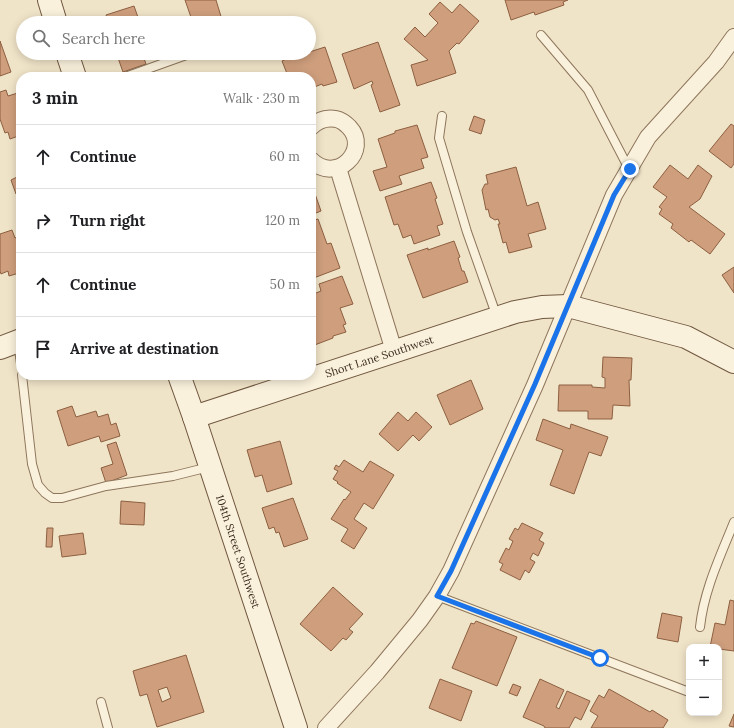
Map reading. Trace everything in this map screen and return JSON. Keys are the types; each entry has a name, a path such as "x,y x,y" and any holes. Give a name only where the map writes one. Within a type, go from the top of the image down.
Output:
{"street":[{"path":"49,0 54,16"},
{"path":"326,728 377,672 420,620 437,596 451,571 529,399 614,195 648,137 716,62 734,36"},
{"path":"69,60 73,72"},
{"path":"316,123 330,118 345,123 351,129 356,144 350,159 338,168 322,168 316,165"},
{"path":"338,168 394,351"},
{"name":"Short Lane Southwest","path":"316,377 515,312 535,308 568,306 686,337 734,362"},
{"name":"104th Street Southwest","path":"181,380 296,728"},
{"name":"Short Lane Southwest","path":"194,417 306,380"}],"lane":[{"path":"541,35 588,90 630,169"},
{"path":"139,72 172,60"},
{"path":"442,116 439,138 467,232 497,318"},
{"path":"23,380 32,464 38,485 52,498 62,498 106,486 173,476 210,467"},
{"path":"700,627 706,592 734,522"},
{"path":"437,596 686,691"},
{"path":"101,702 108,728"}],"building":[{"path":"185,0 216,0 221,16 191,16"},
{"path":"505,0 568,0 563,2 564,5 535,15 534,12 511,20"},
{"path":"440,2 452,13 460,4 479,21 459,44 457,43 449,51 456,73 417,86 411,65 428,60 404,39 415,27 425,37 438,23 429,14"},
{"path":"134,6 138,16 106,16"},
{"path":"0,41 11,72 0,76"},
{"path":"378,42 400,105 380,112 371,85 373,84 372,81 354,89 342,54"},
{"path":"325,47 337,82 316,86 316,72 286,72 282,61 316,60 316,50"},
{"path":"119,60 145,60 146,64 123,72"},
{"path":"6,90 8,96 16,94 16,137 10,139 8,132 5,133 0,119 0,92"},
{"path":"474,116 485,120 481,134 469,130"},
{"path":"731,124 734,126 734,164 731,168 709,151"},
{"path":"417,125 428,157 421,159 424,168 399,176 402,184 380,191 373,171 387,167 378,139 395,133 395,131"},
{"path":"670,165 688,179 698,165 712,176 700,199 689,207 725,234 710,254 691,240 689,242 671,228 673,224 659,214 662,209 659,207 667,197 653,187"},
{"path":"516,167 527,206 538,202 546,229 528,234 532,247 509,253 506,242 503,243 498,219 495,220 490,217 488,209 486,210 482,190 485,184 488,184 486,175"},
{"path":"16,178 16,194 11,180"},
{"path":"431,182 437,198 435,199 443,224 437,226 440,235 414,244 411,235 403,238 398,224 394,225 385,197"},
{"path":"316,197 321,211 316,213"},
{"path":"318,219 327,244 331,243 340,268 316,277 316,220"},
{"path":"12,230 16,238 16,274 9,276 8,271 1,274 0,234"},
{"path":"454,241 460,257 458,258 462,271 464,271 468,282 423,298 407,255 428,248 428,250"},
{"path":"734,267 734,293 722,275"},
{"path":"342,276 353,304 340,308 346,324 343,325 346,332 333,336 333,338 316,344 316,293 321,291 319,284"},
{"path":"603,357 632,358 631,380 629,380 630,406 613,405 612,419 588,419 588,411 558,411 559,385 592,385 592,387 605,388 605,378 602,377"},
{"path":"471,380 483,409 450,425 437,395"},
{"path":"72,406 76,417 96,411 98,417 108,414 111,425 116,423 120,436 101,442 99,436 68,446 57,411"},
{"path":"398,412 408,421 416,412 432,427 419,441 413,435 398,451 379,434"},
{"path":"543,419 570,429 571,424 608,437 601,456 589,452 574,494 550,485 563,450 536,440"},
{"path":"280,441 292,484 267,492 262,475 255,477 247,450"},
{"path":"116,442 127,475 106,483 101,468 113,464 107,445"},
{"path":"344,460 363,472 370,461 394,475 373,509 364,503 354,519 367,528 354,549 341,541 348,529 331,519 344,499 345,500 351,492 333,479 338,471 334,469 336,465 339,467"},
{"path":"293,498 308,539 284,547 279,532 276,533 274,527 269,529 262,508"},
{"path":"121,501 145,503 144,525 120,524"},
{"path":"522,523 543,533 539,540 544,543 538,556 533,553 530,559 535,562 529,573 525,570 520,580 500,570 503,564 499,562 506,548 509,550 513,541 509,539 515,528 518,530"},
{"path":"47,528 53,528 52,547 46,547"},
{"path":"83,533 86,554 62,557 59,536"},
{"path":"333,587 363,614 349,629 353,632 346,640 343,638 331,651 300,624"},
{"path":"730,600 734,601 734,651 722,649 722,644 711,644 715,623 725,625"},
{"path":"662,613 682,617 678,642 657,638"},
{"path":"476,621 517,637 497,686 452,668 471,623 474,624"},
{"path":"186,655 204,712 157,727 147,694 140,696 133,671","holes":["167,687 171,698 162,702 158,690"]},
{"path":"440,679 472,691 461,721 429,708"},
{"path":"540,679 564,690 556,707 559,709 567,691 590,701 581,720 575,717 569,728 545,728 544,726 523,717"},
{"path":"513,684 521,687 517,696 509,693"},
{"path":"609,689 650,712 652,710 668,720 663,728 591,728 598,716 590,711 599,695 604,698"},
{"path":"734,714 734,727 729,726"}],"route":[{"path":"600,658 437,596 451,571 535,384 614,195 630,169"}]}
